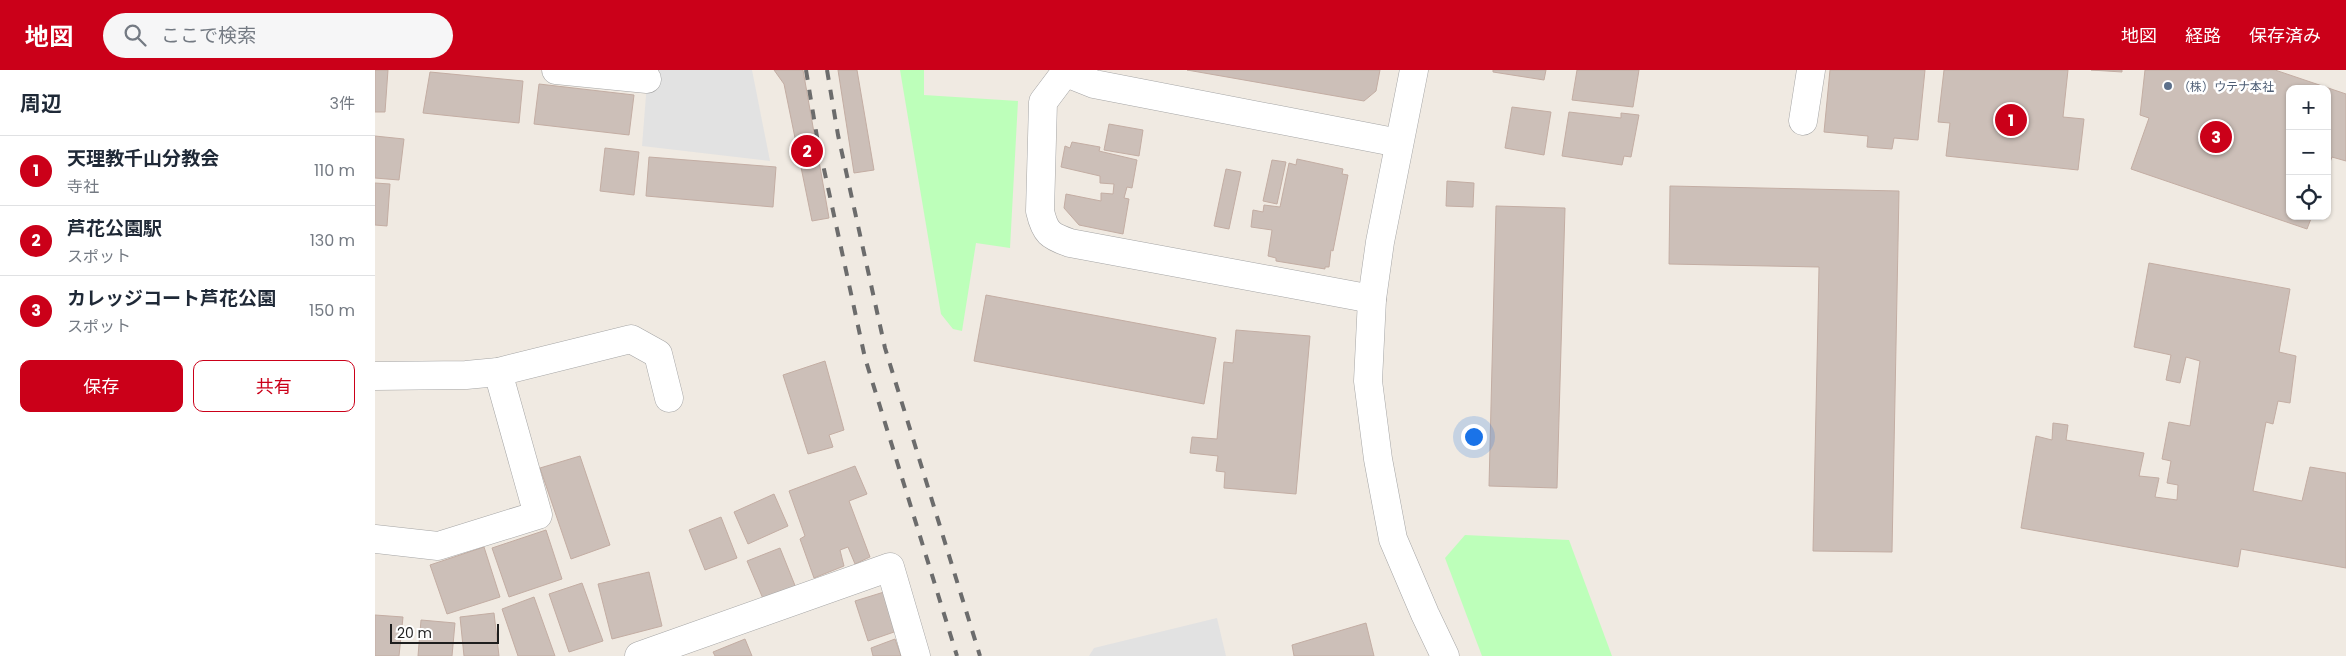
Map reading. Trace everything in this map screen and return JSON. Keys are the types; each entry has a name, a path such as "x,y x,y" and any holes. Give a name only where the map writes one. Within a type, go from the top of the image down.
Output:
{"street":[{"path":"556,70 647,79"},
{"path":"1414,70 1380,242 1372,299 1368,381 1377,459 1393,539 1445,656"},
{"path":"1803,121 1811,70"},
{"path":"1372,299 1070,243 1053,236 1043,226 1040,212 1043,102 1070,72 1094,84 1399,143"},
{"path":"375,376 466,375 498,372 631,339 658,354 669,398"},
{"path":"375,539 438,546 538,515 498,372"},
{"path":"639,656 890,567 916,656"}],"green space":[{"path":"900,70 924,70 924,95 1018,101 1010,248 976,243 962,331 953,329 941,314"},
{"path":"1465,535 1569,540 1612,656 1482,656 1445,558"}],"shaded area":[{"path":"648,70 752,70 770,161 642,146"},
{"path":"1217,618 1226,656 1089,656 1094,648"}],"building":[{"path":"375,70 388,70 385,112 375,112"},
{"path":"774,70 803,70 829,218 812,221 784,84"},
{"path":"838,70 857,70 874,170 854,173"},
{"path":"1187,70 1380,70 1376,91 1364,101"},
{"path":"1493,70 1546,70 1544,80 1493,72"},
{"path":"1577,70 1639,70 1633,107 1572,100"},
{"path":"1830,70 1925,70 1918,140 1894,138 1892,149 1867,147 1868,136 1824,132"},
{"path":"1944,70 2068,70 2063,117 2084,119 2078,170 1946,156 1950,123 1938,122"},
{"path":"2091,70 2122,70 2122,72"},
{"path":"2145,70 2275,70 2319,85 2286,85 2286,220 2310,220 2307,229 2131,169 2149,118 2140,115"},
{"path":"430,72 523,81 519,123 423,113"},
{"path":"539,84 634,95 629,135 534,124"},
{"path":"2331,89 2346,94 2346,161 2332,157 2331,160"},
{"path":"1512,107 1551,112 1544,155 1505,148"},
{"path":"1569,112 1621,118 1621,113 1639,115 1631,157 1624,156 1622,165 1562,156"},
{"path":"1109,124 1143,130 1139,156 1104,150"},
{"path":"375,136 404,139 399,180 375,178"},
{"path":"1072,142 1100,147 1099,151 1137,160 1132,188 1127,187 1124,198 1129,199 1123,234 1079,225 1064,208 1066,194 1101,201 1101,193 1113,194 1114,184 1100,183 1100,176 1061,167 1065,146 1070,148"},
{"path":"605,148 639,152 634,195 600,191"},
{"path":"649,157 776,167 773,207 646,196"},
{"path":"1297,159 1343,169 1342,174 1348,175 1333,251 1331,250 1329,267 1325,267 1325,269 1276,261 1276,258 1268,256 1272,230 1251,227 1253,210 1263,212 1264,205 1280,207 1289,163 1296,165"},
{"path":"1272,160 1286,162 1277,204 1263,201"},
{"path":"1226,169 1241,172 1229,229 1214,226"},
{"path":"1447,181 1474,183 1473,207 1446,206"},
{"path":"375,183 390,184 387,226 375,225"},
{"path":"1670,186 1899,191 1892,552 1813,551 1819,267 1669,264"},
{"path":"1496,206 1565,208 1557,488 1489,486"},
{"path":"2149,263 2290,289 2279,352 2296,356 2290,403 2278,401 2273,424 2266,422 2253,491 2302,501 2310,467 2346,473 2346,568 2241,549 2238,567 2021,528 2036,436 2052,440 2053,423 2068,425 2066,440 2144,453 2139,476 2159,478 2155,497 2177,500 2178,485 2167,483 2171,461 2162,459 2169,422 2190,426 2200,361 2186,357 2180,383 2166,380 2171,355 2134,347"},
{"path":"986,295 1216,338 1204,404 974,361"},
{"path":"1236,330 1310,336 1296,494 1224,488 1225,472 1216,471 1218,456 1190,453 1192,437 1217,439 1224,362 1233,363"},
{"path":"825,361 844,430 829,435 833,447 808,454 783,375"},
{"path":"580,456 610,545 571,559 540,468"},
{"path":"855,466 867,494 849,501 870,557 855,564 848,547 840,550 844,566 814,578 800,539 805,536 789,491"},
{"path":"774,494 788,526 748,544 734,512"},
{"path":"721,517 737,558 705,570 689,530"},
{"path":"546,530 562,579 509,597 492,548"},
{"path":"484,547 500,597 447,614 430,565"},
{"path":"780,548 796,588 764,601 747,561"},
{"path":"649,572 662,626 612,639 598,584"},
{"path":"582,583 603,641 569,652 549,594"},
{"path":"884,592 897,631 868,641 855,601"},
{"path":"534,597 555,656 518,656 502,609"},
{"path":"494,613 499,656 464,656 460,617"},
{"path":"375,615 403,617 399,656 375,656"},
{"path":"421,620 455,623 452,656 418,656"},
{"path":"1366,623 1374,656 1294,656 1292,645"},
{"path":"745,639 752,656 715,656 713,652"},
{"path":"895,639 901,656 873,656 871,648"}],"railway":[{"path":"806,70 817,137 865,358 957,656"},
{"path":"827,70 838,135 885,348 980,656"}],"place":[{"name":"（株）ウテナ本社","path":"2168,86"},
{"name":"天理教千山分教会","path":"2011,120"},
{"name":"カレッジコート芦花公園","path":"2216,137"},
{"name":"芦花公園駅","path":"807,151"}]}
